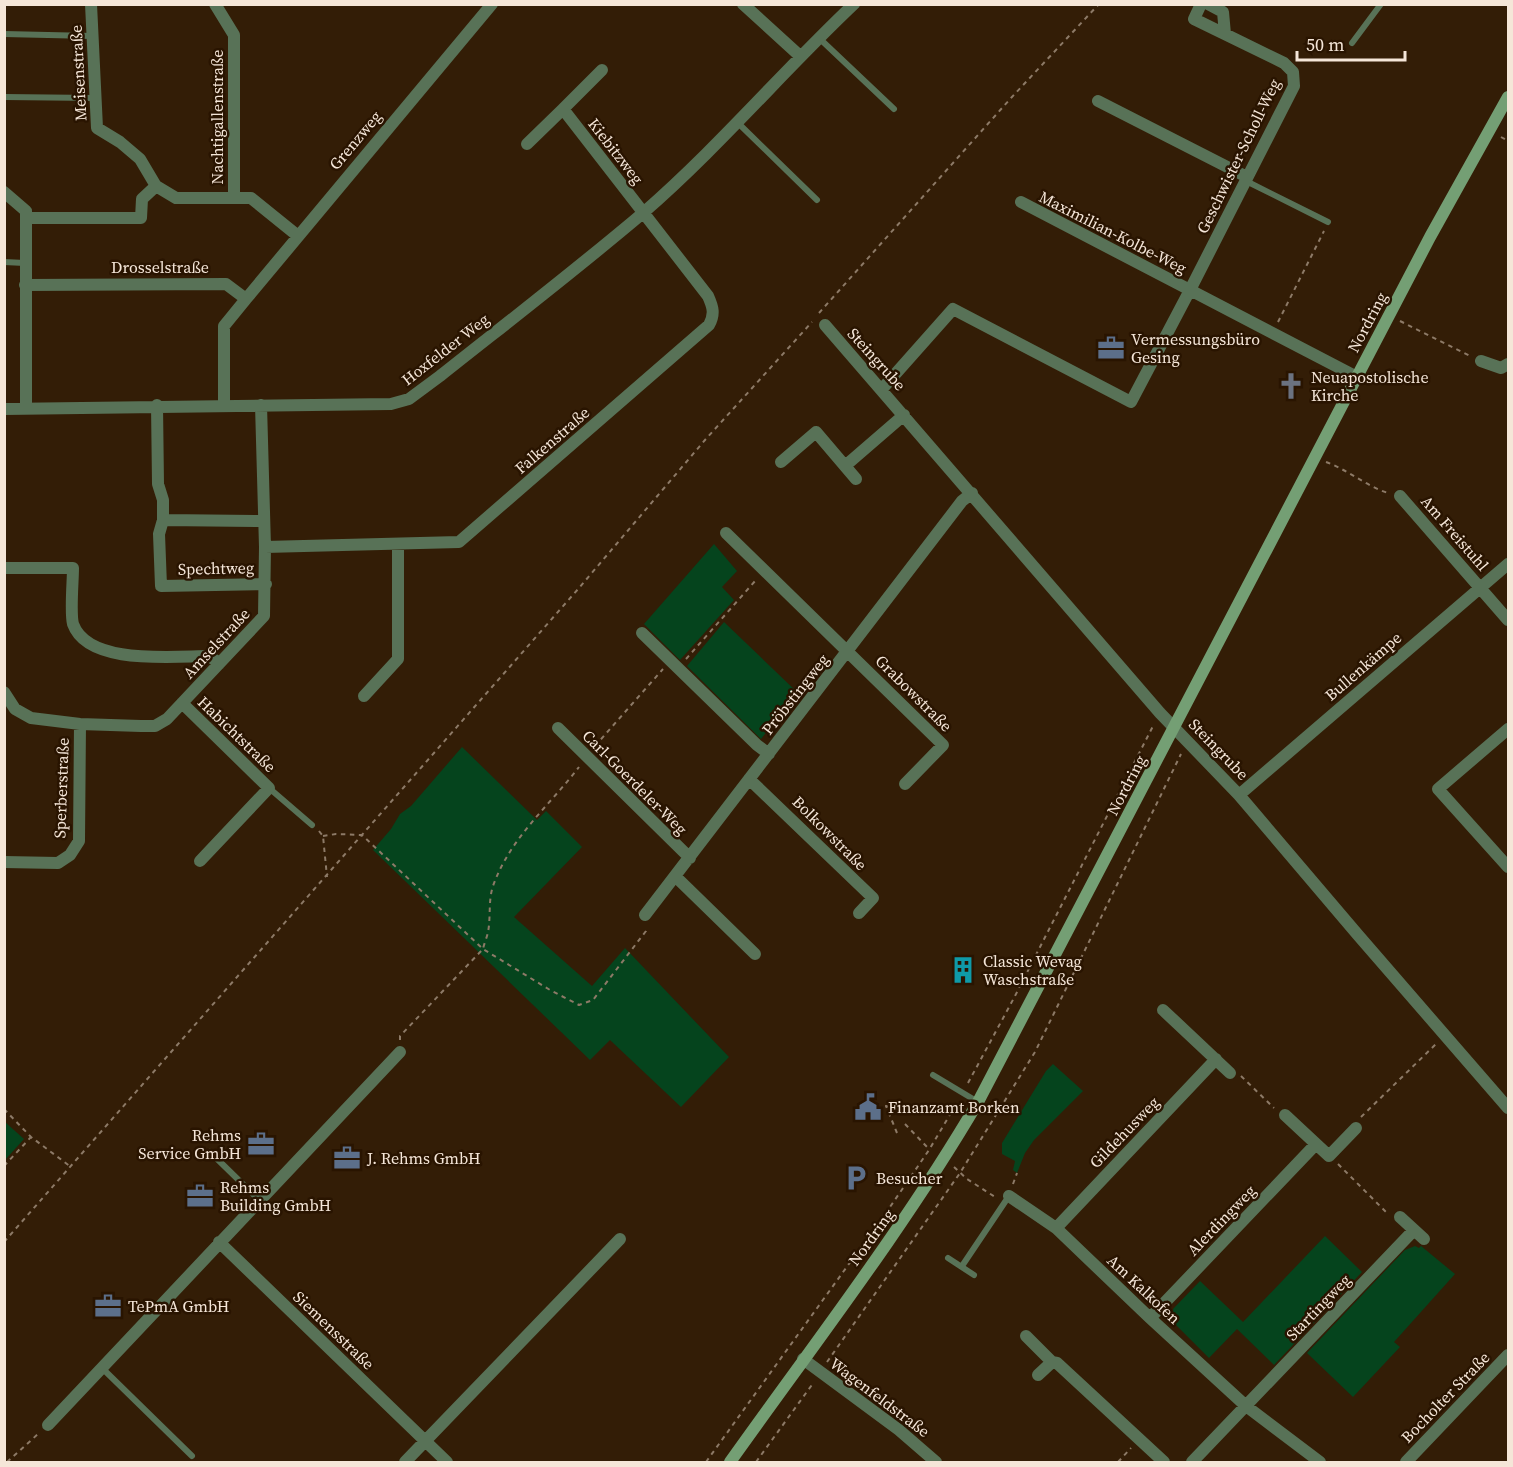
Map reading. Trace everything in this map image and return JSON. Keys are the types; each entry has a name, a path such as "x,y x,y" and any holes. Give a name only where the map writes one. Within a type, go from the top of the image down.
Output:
{"main road":[{"name":"Nordring","path":"730,1462 908,1214 978,1102 1459,183 1509,96"}],"street":[{"name":"Meisenstraße","path":"91,4 97,128 120,141 140,159 156,186"},
{"name":"Nachtigallenstraße","path":"215,4 234,34 234,198"},
{"name":"Grenzweg","path":"246,299 492,4"},
{"path":"743,4 800,56"},
{"name":"Hoxfelder Weg","path":"4,409 157,405 391,404 409,399 644,212 854,4"},
{"name":"Geschwister-Scholl-Weg","path":"882,388 953,309 1131,402 1294,86 1293,72 1284,63 1194,19 1201,4"},
{"path":"1208,4 1224,8 1225,34"},
{"path":"527,144 602,70"},
{"path":"1098,101 1247,179"},
{"name":"Kiebitzweg","path":"563,109 644,212"},
{"path":"27,218 141,218 142,199 156,186 176,198 251,198 298,236"},
{"path":"4,192 26,211 27,218 26,408"},
{"name":"Maximilian-Kolbe-Weg","path":"1021,202 1357,377"},
{"name":"Falkenstraße","path":"265,547 459,542 709,326 713,317 708,296 644,212"},
{"name":"Drosselstraße","path":"25,285 226,284 246,299"},
{"path":"224,406 224,326 246,299"},
{"name":"Steingrube","path":"825,325 1174,727 1239,795 1509,1108"},
{"path":"1480,362 1501,368 1509,364"},
{"name":"Spechtweg","path":"157,405 158,484 163,500 163,520 159,534 161,586 266,584"},
{"name":"Amselstraße","path":"4,692 15,709 31,718 80,724 155,726 167,719 182,704 264,616 266,584 261,405"},
{"name":"Steingrube","path":"845,465 904,415"},
{"path":"782,462 816,432 856,479"},
{"name":"Pröbstingweg","path":"645,915 962,501 972,493"},
{"name":"Am Freistuhl","path":"1400,496 1509,620"},
{"path":"163,520 264,521"},
{"path":"726,532 848,651"},
{"path":"364,696 398,659 398,545"},
{"name":"Bullenkämpe","path":"1239,795 1509,564"},
{"path":"4,568 73,568 73,623 81,637 99,649 118,655 210,656 219,664"},
{"path":"642,633 769,754"},
{"name":"Grabowstraße","path":"848,651 943,745 905,784"},
{"name":"Habichtstraße","path":"182,704 269,788 200,861"},
{"name":"Sperberstraße","path":"4,862 58,863 70,855 79,841 80,724"},
{"name":"Carl-Goerdeler-Weg","path":"558,728 690,858"},
{"path":"1509,729 1438,789 1509,867"},
{"name":"Bolkowstraße","path":"749,779 873,898 859,913"},
{"path":"676,877 755,954"},
{"path":"1163,1010 1230,1072"},
{"path":"48,1425 400,1052"},
{"name":"Gildehusweg","path":"1056,1228 1216,1059"},
{"path":"1285,1115 1329,1156 1356,1128"},
{"name":"Alerdingweg","path":"1150,1318 1316,1144"},
{"name":"Am Kalkofen","path":"1007,1199 1056,1228 1246,1406 1320,1462"},
{"name":"Startingweg","path":"1192,1462 1419,1235 1400,1216"},
{"path":"405,1462 620,1239"},
{"name":"Siemensstraße","path":"219,1242 447,1462"},
{"path":"1026,1336 1164,1462"},
{"name":"Bocholter Straße","path":"1406,1462 1509,1355"},
{"name":"Wagenfeldstraße","path":"803,1359 899,1430 936,1462"},
{"path":"1038,1375 1052,1362"}],"lane":[{"path":"1352,43 1381,4"},
{"path":"4,34 92,36"},
{"path":"819,38 894,109"},
{"path":"4,97 95,98"},
{"path":"737,122 817,200"},
{"path":"1247,179 1329,222"},
{"path":"4,262 25,263"},
{"name":"Habichtstraße","path":"269,788 312,825"},
{"path":"933,1074 978,1102"},
{"path":"210,1152 260,1200"},
{"path":"962,1266 1007,1199"},
{"path":"948,1258 974,1275"},
{"path":"101,1368 192,1456"}],"path":[{"path":"4,1242 327,877 705,440 1011,98 1099,4"},
{"path":"1273,333 1329,222"},
{"path":"1389,316 1480,362"},
{"path":"1315,458 1340,467 1377,489 1400,496"},
{"path":"400,1052 400,1036 483,949 489,931 488,915 493,887 508,854 537,815 587,757 765,570"},
{"path":"312,825 323,836 327,877"},
{"path":"323,836 336,834 362,836 483,949 579,1005 593,1000 646,932 645,915"},
{"path":"1356,1128 1360,1118 1445,1035"},
{"path":"1230,1072 1240,1075 1278,1113 1285,1115"},
{"path":"897,1133 886,1106 914,1114"},
{"path":"4,1109 31,1137 71,1167"},
{"path":"905,1124 929,1150 944,1159 967,1179 1007,1199"},
{"path":"4,1166 31,1137"},
{"path":"1329,1156 1390,1216 1400,1216"},
{"path":"7,1462 48,1425"},
{"path":"1118,1462 1139,1440"}],"green space":[{"path":"714,544 737,571 722,587 734,600 680,660 644,624"},
{"path":"724,622 797,692 761,739 687,666"},
{"path":"462,747 537,820 546,811 582,847 514,917 592,986 625,948 729,1057 681,1107 610,1040 590,1060 373,850 391,829 400,814 411,806"},
{"path":"1053,1064 1083,1091 1034,1140 1025,1153 1017,1173 1013,1170 1015,1161 1002,1154 1002,1143 1046,1071"},
{"path":"5,1122 24,1139 5,1160"},
{"path":"1325,1236 1362,1272 1274,1365 1237,1329 1209,1358 1174,1323 1173,1309 1200,1281 1243,1322"},
{"path":"1415,1246 1419,1248 1421,1246 1455,1274 1394,1342 1400,1347 1353,1397 1307,1353 1405,1250"}],"place":[{"name":"Vermessungsbüro Gesing","path":"1111,348"},
{"name":"Neuapostolische Kirche","path":"1291,386"},
{"name":"Classic Wevag Waschstraße","path":"963,970"},
{"name":"Finanzamt Borken","path":"868,1107"},
{"name":"Rehms Service GmbH","path":"261,1144"},
{"name":"J. Rehms GmbH","path":"347,1158"},
{"name":"Besucher","path":"856,1178"},
{"name":"Rehms Building GmbH","path":"200,1196"},
{"name":"TePmA GmbH","path":"108,1306"}]}
